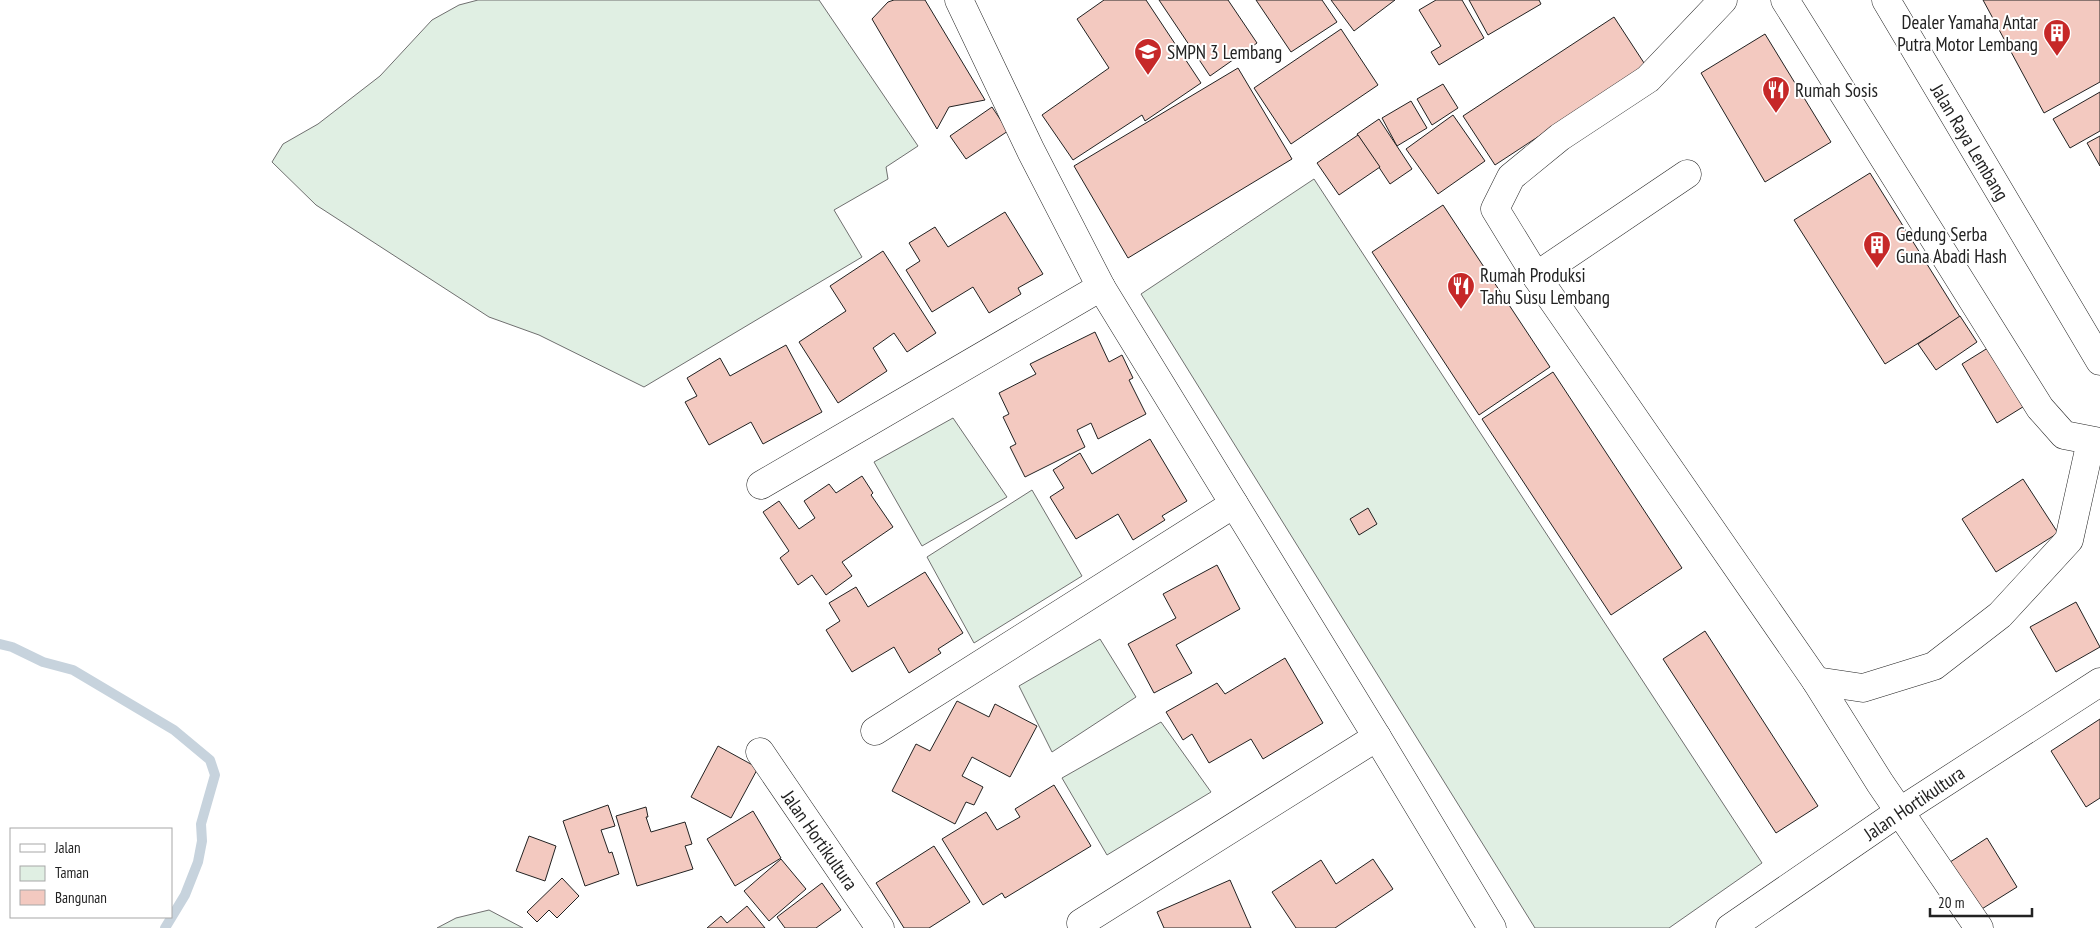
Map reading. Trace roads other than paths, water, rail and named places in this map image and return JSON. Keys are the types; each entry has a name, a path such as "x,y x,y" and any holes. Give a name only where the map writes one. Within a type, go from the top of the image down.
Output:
{"street":[{"path":"959,0 1031,151 1101,287 1378,737 1492,928"},
{"path":"1723,0 1648,79 1560,137 1511,177 1495,209 1536,276 1816,681 1899,812 1979,928"},
{"path":"1785,0 2040,408 2064,435 2096,441 2069,540 2000,615 1934,666 1863,688 1816,681"},
{"name":"Jalan Raya Lembang","path":"1886,0 2100,361"},
{"path":"1536,276 1687,174"},
{"path":"761,485 1101,287"},
{"path":"874,731 1234,504"},
{"name":"Jalan Hortikultura","path":"1730,928 1899,812 2100,682"},
{"path":"1080,923 1378,737"},
{"name":"Jalan Hortikultura","path":"760,752 880,928"}],"waterway":[{"path":"0,644 12,647 43,662 73,670 174,730 210,760 215,775 201,824 202,841 198,862 185,895 172,916"},
{"path":"165,928 171,918"}],"place":[{"name":"Dealer Yamaha Antar Putra Motor Lembang","path":"2057,57"},
{"name":"SMPN 3 Lembang","path":"1148,76"},
{"name":"Rumah Sosis","path":"1776,114"},
{"name":"Gedung Serba Guna Abadi Hash","path":"1877,269"},
{"name":"Rumah Produksi Tahu Susu Lembang","path":"1461,310"}]}
